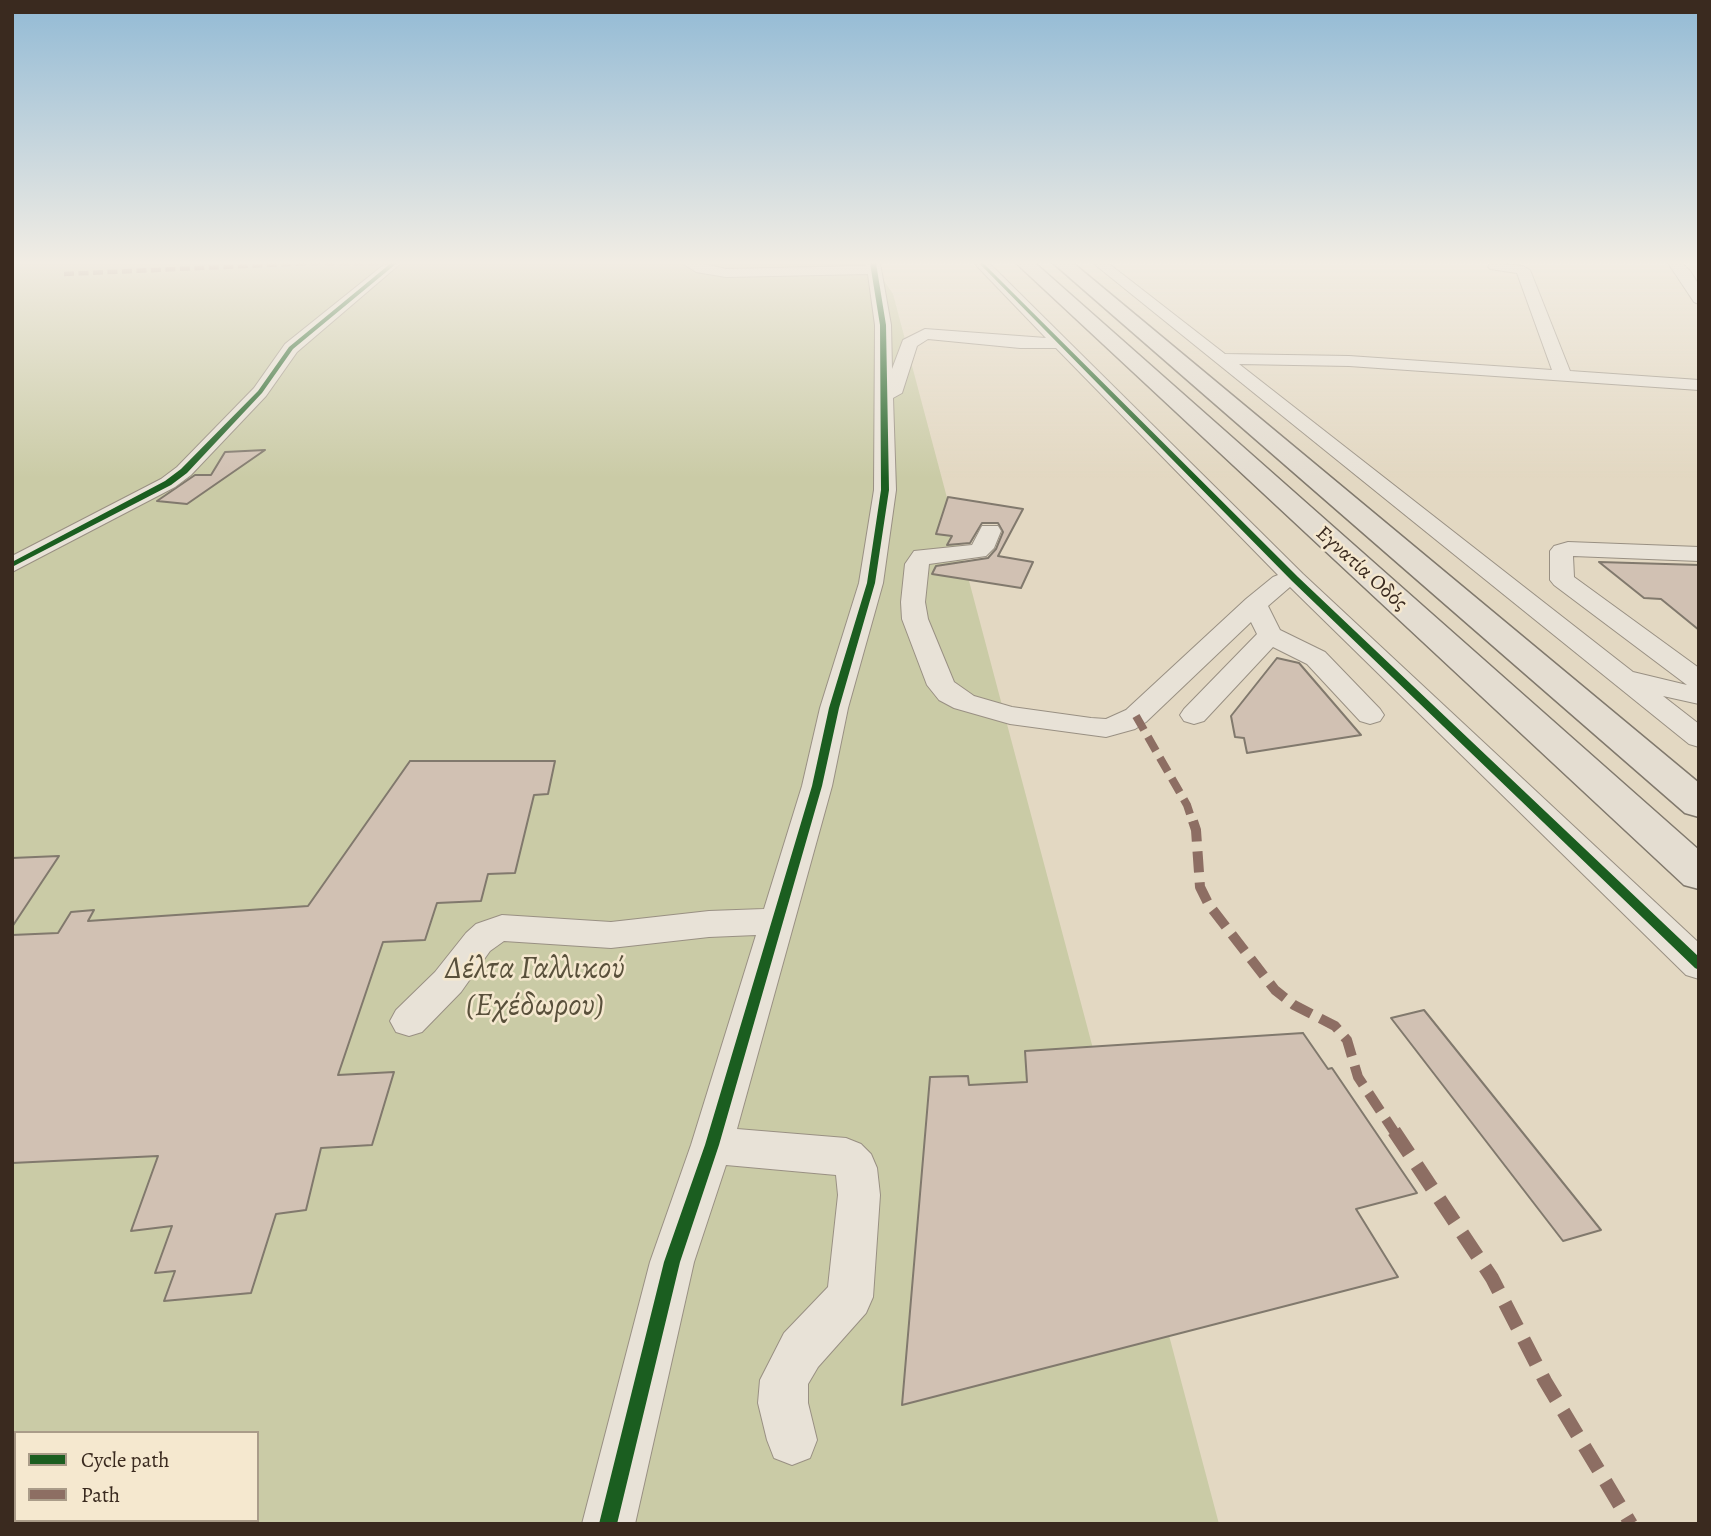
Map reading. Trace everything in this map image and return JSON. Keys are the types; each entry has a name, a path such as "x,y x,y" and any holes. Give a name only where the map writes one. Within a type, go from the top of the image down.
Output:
{"highway":[{"name":"Εγνατία Οδός","path":"1104,335 1699,874"},
{"name":"Εγνατία Οδός","path":"1146,335 1699,804"}],"street":[{"path":"12,565 168,483 184,471 260,392 291,348 307,335"},
{"path":"608,1524 672,1262 712,1145 775,922 817,786 834,708 871,583 885,490 883,335"},
{"path":"886,418 909,344 924,335"},
{"path":"932,335 1020,343 1060,342"},
{"path":"1053,335 1295,579 1699,965"},
{"path":"1190,335 1699,738"},
{"path":"1547,335 1563,376"},
{"path":"1220,359 1349,361 1699,385"},
{"path":"990,531 983,548 978,551 922,556 917,564 913,602 915,619 941,685 949,695 986,709 1091,727 1106,728 1125,723 1136,716 1255,604 1281,582 1295,579"},
{"path":"1699,554 1568,549 1562,551 1561,555 1562,580 1699,681"},
{"path":"1255,604 1270,635 1316,658 1370,715"},
{"path":"1194,715 1270,635"},
{"path":"1621,677 1699,696"},
{"path":"408,1021 448,982 478,942 488,933 502,928 611,935 709,924 775,922"},
{"path":"712,1145 846,1157 856,1168 859,1195 850,1297 801,1350 784,1380 783,1403 792,1440"}],"green space":[{"name":"Δέλτα Γαλλικού (Εχέδωρου)","path":"12,335 904,335 1219,1524 12,1524"}],"building":[{"path":"265,450 187,504 157,501 195,475 211,475 225,452"},
{"path":"948,497 1023,509 998,556 1033,562 1021,588 932,574 936,566 988,558 996,549 1003,532 998,523 982,523 970,543 947,545 952,536 936,534"},
{"path":"1599,562 1699,565 1699,630 1661,599 1644,598"},
{"path":"1277,658 1299,663 1361,735 1247,753 1244,738 1235,737 1231,716"},
{"path":"410,761 555,761 548,794 534,795 515,873 488,874 481,901 437,903 425,940 383,942 338,1075 394,1072 372,1145 321,1148 306,1210 276,1214 251,1293 164,1301 175,1271 155,1273 172,1226 131,1231 158,1156 12,1163 12,935 58,933 71,912 94,910 88,921 308,906"},
{"path":"59,856 12,927 12,858"},
{"path":"1424,1010 1601,1230 1563,1241 1391,1018"},
{"path":"1303,1033 1328,1069 1332,1068 1417,1193 1356,1209 1398,1277 902,1405 930,1077 968,1076 969,1085 1027,1082 1025,1051"}],"marked path":[{"path":"1136,716 1187,805 1196,830 1200,887 1209,905 1275,990 1294,1005 1335,1026 1347,1040 1358,1077 1492,1278 1545,1381 1631,1524"}],"cycle path":[{"path":"12,565 168,483 184,471 260,392 291,348 307,335"},
{"path":"608,1524 672,1262 712,1145 817,786 834,708 871,583 885,490 883,335"},
{"path":"1052,335 1295,579 1699,965"}]}
